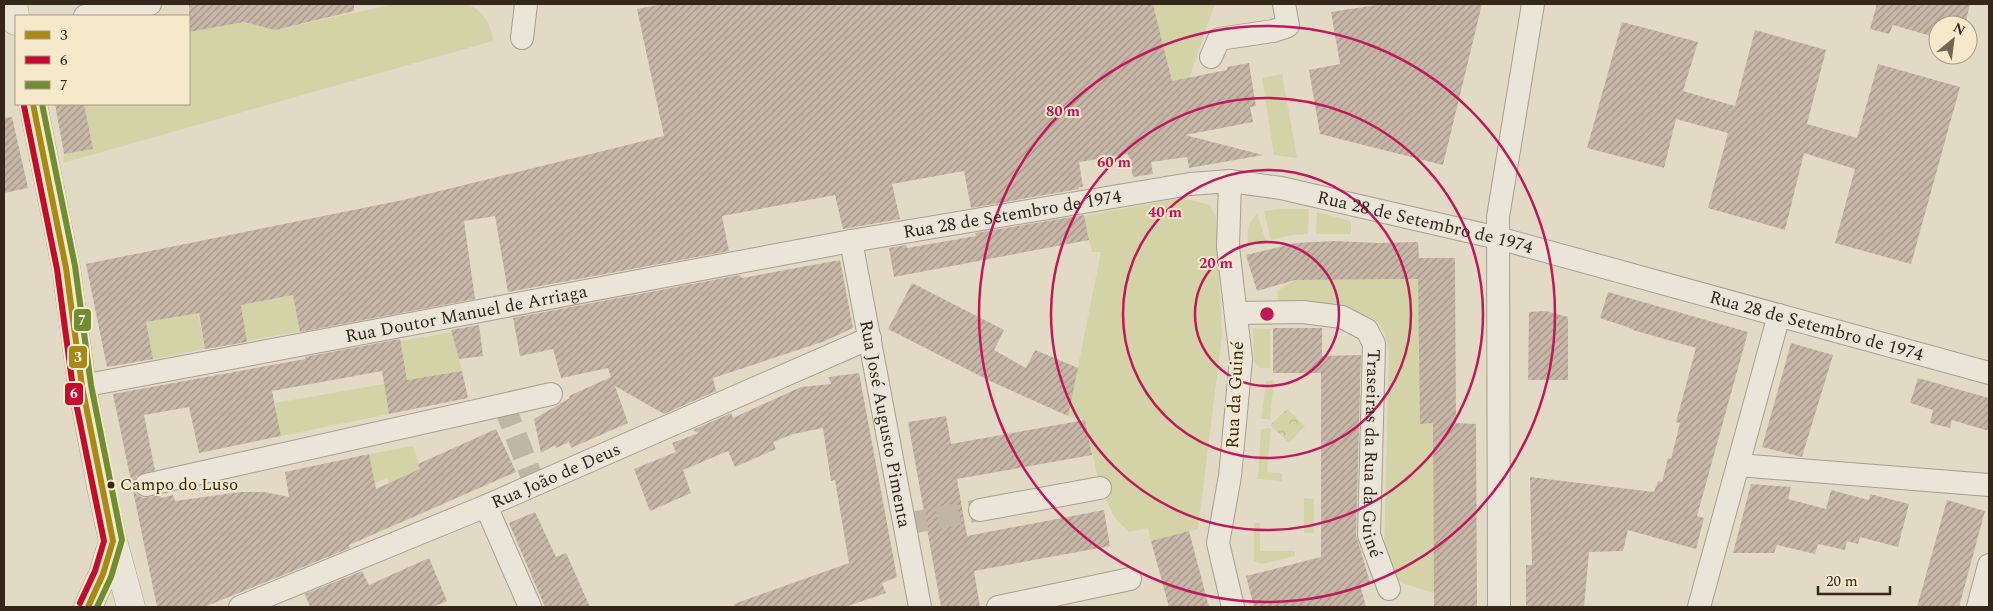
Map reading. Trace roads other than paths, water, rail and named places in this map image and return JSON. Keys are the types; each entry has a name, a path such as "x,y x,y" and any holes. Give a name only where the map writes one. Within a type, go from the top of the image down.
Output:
{"street":[{"path":"90,15 150,4"},
{"path":"522,38 526,4"},
{"path":"1211,57 1219,40 1273,31 1288,26 1284,4"},
{"path":"1499,607 1498,217 1533,4"},
{"path":"33,105 66,268 82,386 113,541 131,607"},
{"name":"Rua 28 de Setembro de 1974","path":"851,240 1190,184 1230,181 1281,188 1498,238 1989,373"},
{"name":"Rua da Guiné","path":"1230,181 1228,246 1241,360 1230,476 1218,543 1233,607"},
{"name":"Rua Doutor Manuel de Arriaga","path":"82,386 851,240"},
{"name":"Rua José Augusto Pimenta","path":"851,240 920,607"},
{"name":"Traseiras da Rua da Guiné","path":"1236,313 1303,312 1322,314 1342,317 1367,330 1374,344 1370,535 1389,589"},
{"path":"1699,607 1780,315"},
{"name":"Rua João de Deus","path":"240,607 486,506 870,338"},
{"path":"146,485 551,394"},
{"path":"1738,465 1989,485"},
{"path":"980,510 1100,488"},
{"path":"486,506 530,607"},
{"path":"90,607 104,574 113,541"},
{"path":"1978,607 1989,565"},
{"path":"998,607 1130,579"},
{"path":"90,607 108,603 122,607"}],"tunnel":[{"path":"504,405 535,485"},
{"path":"905,524 980,510"}],"place":[{"name":"Campo do Luso","path":"111,485"}]}
